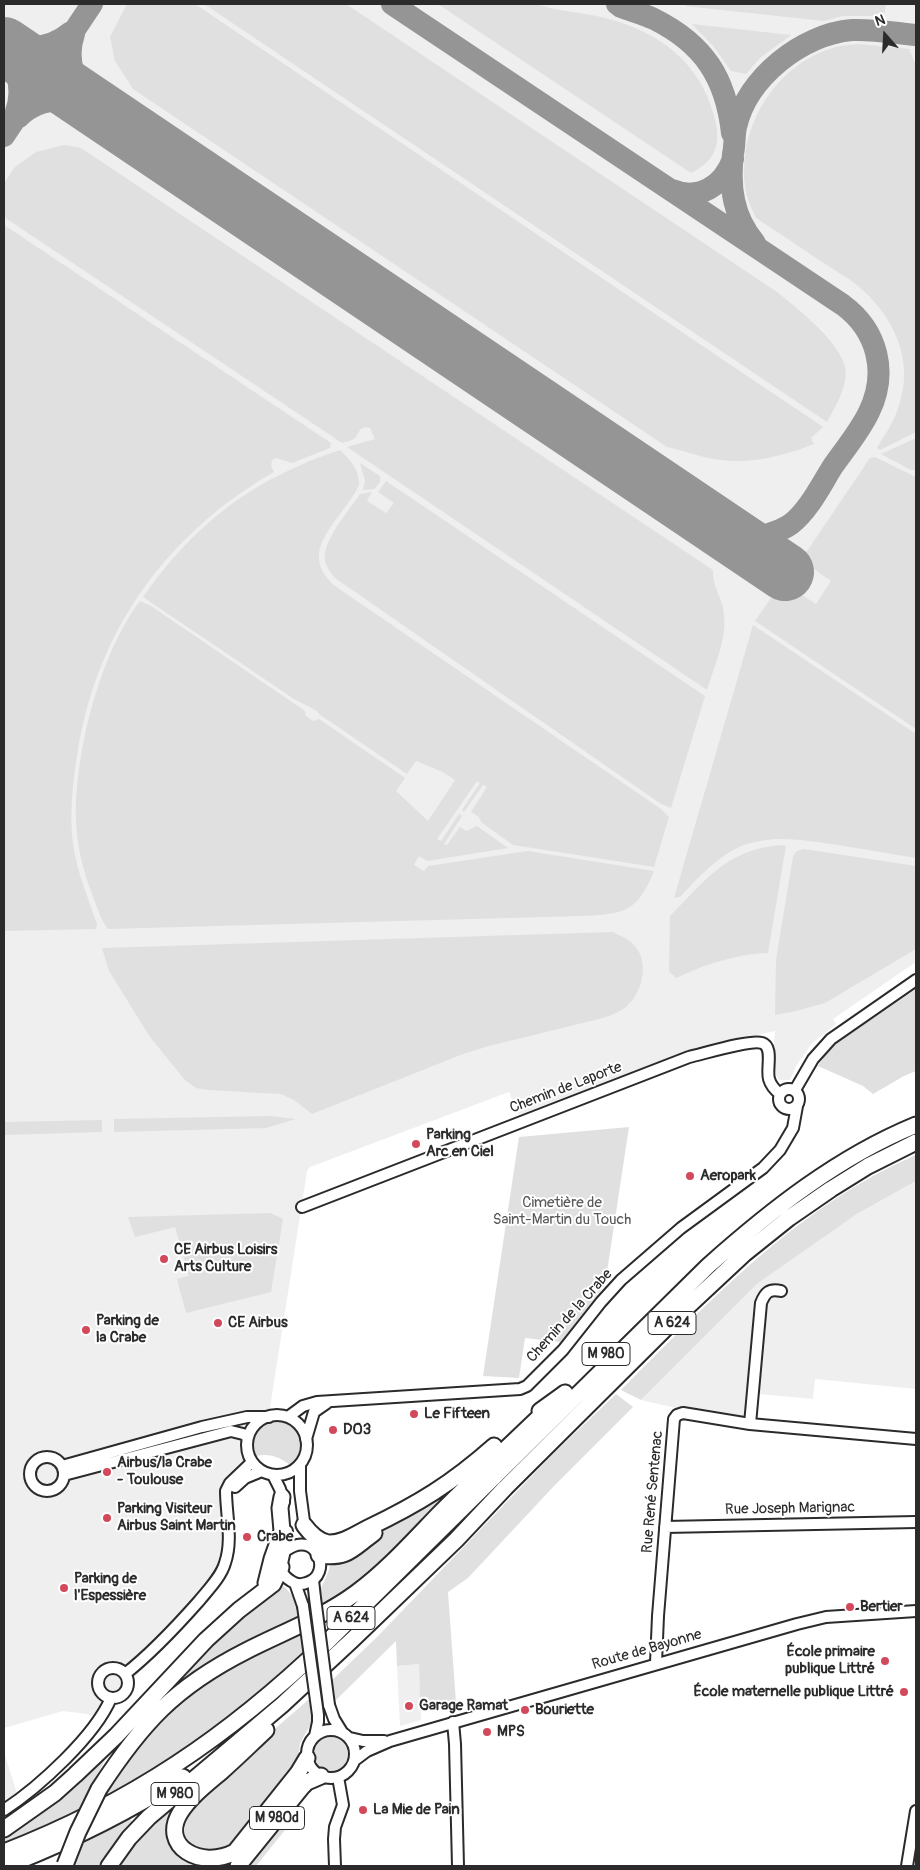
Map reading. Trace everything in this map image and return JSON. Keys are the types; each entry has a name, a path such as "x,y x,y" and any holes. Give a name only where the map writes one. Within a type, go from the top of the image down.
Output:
{"highway":[{"name":"A 624","path":"4,1852 88,1816 144,1785 204,1746 261,1703 327,1642 708,1266 779,1206 818,1178 858,1154 916,1125"},
{"name":"A 624","path":"6,1866 38,1854 118,1816 181,1779 250,1731 282,1706 456,1540 505,1488 685,1309 744,1254 789,1218 831,1189 868,1166 916,1142"},
{"name":"M 980","path":"99,1789 140,1731 176,1694 203,1674 224,1662 310,1620 359,1591 385,1569 494,1459 565,1393 618,1344 652,1320"},
{"path":"315,1551 335,1557 343,1555 401,1513 452,1482 496,1444 565,1393"},
{"path":"258,1594 267,1581 272,1559 282,1531 280,1508 282,1497"},
{"path":"304,1525 316,1538 333,1543 401,1513"},
{"path":"4,1829 48,1798 76,1775 221,1626 258,1594 273,1584 281,1567"},
{"path":"307,1758 298,1773 243,1844 229,1857 219,1862 204,1863 194,1860 183,1851 178,1842 176,1828 180,1814 186,1805 282,1714 352,1640"},
{"name":"M 980","path":"65,1866 78,1832 99,1789 128,1738 176,1671"},
{"name":"M 980","path":"109,1866 129,1838 149,1817 250,1731"},
{"name":"M 980d","path":"238,1866 302,1786 321,1776"}],"street":[{"path":"795,1090 812,1058 831,1039 916,980"},
{"name":"Chemin de Laporte","path":"302,1207 689,1057 721,1049 756,1042 765,1045 768,1049 769,1078 774,1088 780,1094 780,1104 785,1109"},
{"path":"780,1094 787,1089 795,1090"},
{"path":"787,1138 789,1120 785,1109 797,1106 800,1099 795,1090"},
{"name":"Chemin de la Crabe","path":"288,1417 303,1406 317,1402 511,1391 527,1386 563,1350 621,1280 681,1228 763,1168 776,1155 792,1128 797,1106"},
{"path":"750,1424 761,1303 768,1291 773,1289 781,1291"},
{"path":"306,1439 300,1426 288,1417 275,1415 254,1427 248,1437 247,1450 252,1462 262,1471 273,1475 289,1473 300,1464 306,1452 306,1439 314,1412 328,1402"},
{"name":"Rue René Sentenac","path":"656,1663 655,1653 665,1527 674,1420 676,1415 683,1413 750,1424 916,1438"},
{"path":"248,1437 231,1431 63,1471 202,1426 247,1417 269,1417"},
{"path":"125,1674 146,1657 177,1626 216,1579 225,1564 228,1547 226,1491 230,1483 252,1462"},
{"path":"294,1583 306,1583 313,1580 320,1568 304,1525 300,1491 300,1464"},
{"path":"226,1500 234,1488 245,1478 262,1471"},
{"path":"273,1475 280,1489 288,1523 281,1567 286,1577 294,1583 303,1606 318,1715 315,1736 308,1748 307,1758 311,1768 321,1776 338,1778 349,1771 355,1760 355,1748 334,1719 329,1705 313,1580"},
{"name":"Rue Joseph Marignac","path":"665,1527 916,1522"},
{"path":"285,1551 299,1544 315,1551"},
{"name":"Route de Bayonne","path":"355,1760 367,1751 390,1741 452,1722 820,1618 916,1611"},
{"path":"108,1668 118,1668 125,1674 128,1683 125,1692 116,1698 103,1694 98,1681 100,1674 108,1668"},
{"path":"4,1810 52,1773 105,1713 111,1698"},
{"path":"452,1722 455,1744 458,1866"},
{"path":"315,1736 328,1730 346,1735"},
{"name":"Route de Bayonne","path":"346,1735 363,1741 390,1741"},
{"path":"335,1866 334,1833 343,1805 338,1778"},
{"path":"907,1866 916,1811"}],"shaded area":[{"path":"4,4 916,4 916,962 833,1019 836,1024 812,1043 796,1066 790,1080 779,1080 776,1075 773,1051 775,1031 710,1046 519,1115 509,1092 310,1167 307,1171 269,1414 257,1420 246,1435 246,1464 226,1500 228,1547 206,1593 99,1720 87,1714 63,1711 4,1728"},
{"path":"916,1181 916,1389 815,1379 813,1399 759,1394 756,1418 676,1408 641,1400 757,1284 857,1214"},
{"path":"419,1664 421,1720 400,1726 397,1666"},
{"path":"4,1752 19,1800 4,1810"}],"green space":[{"path":"127,4 195,4 823,427 811,438 814,444 789,453 749,461 708,458 667,447 133,89 115,61 110,37"},
{"path":"204,4 346,4 777,292 817,326 835,347 845,367 846,374 841,396 827,422"},
{"path":"438,4 534,4 609,19 635,28 652,37 681,58 703,87 716,124 717,140 713,154 704,165 691,173"},
{"path":"686,4 886,4 884,16 843,16 824,21 685,6"},
{"path":"692,24 791,35 760,58 746,74 731,71 714,47"},
{"path":"859,44 909,49 916,65 916,432 880,450 877,448 896,414 904,385 902,353 889,322 869,296 857,285 756,218 745,185 744,162 748,140 755,119 779,82 796,67 815,55 836,47"},
{"path":"64,145 81,148 713,570 714,582 722,603 724,634 707,690 347,447 375,439 370,428 362,429 354,439 342,443 4,217 4,183 15,167 36,152"},
{"path":"4,225 331,443 330,448 292,463 276,458 272,460 271,466 274,472 236,496 201,524 171,555 144,588 121,625 102,664 88,706 78,750 71,820 77,865 97,924 96,929 4,931"},
{"path":"916,438 916,470 911,470 881,454"},
{"path":"340,450 356,470 359,485 320,547 319,560 324,573 335,586 661,809 669,817 654,867 513,845 481,822 479,817 471,812 487,787 483,785 464,812 462,810 480,783 477,781 437,839 441,841 459,814 462,816 444,844 447,845 460,827 466,831 477,826 508,848 427,861 419,856 414,865 424,871 428,866 528,851 654,871 641,895 627,909 608,914 581,916 108,929 105,925 89,885 79,849 76,821 80,766 92,706 102,676 113,648 140,601 151,606 305,711 306,716 313,721 319,719 405,778 396,791 428,821 455,780 443,772 416,761 407,774 317,711 294,699 143,597 184,546 229,506 253,489 280,475"},
{"path":"875,457 916,477 916,729 755,621 782,582 816,604 831,581 801,560 870,458"},
{"path":"360,463 380,476 380,482 374,489 363,490 365,481"},
{"path":"386,481 705,696 671,808 661,804 335,578 325,561 325,553 332,535 360,494 372,492 367,501 386,513 394,503 378,492"},
{"path":"753,625 916,734 916,858 802,840 775,839 762,841 748,844 727,854 706,871 680,897 674,898"},
{"path":"779,845 786,846 768,953 744,955 721,961 676,978 669,971 670,916 706,879 730,861 760,848"},
{"path":"804,849 916,866 916,949 825,1003 775,1015 776,960 793,856 797,851"},
{"path":"613,932 633,944 638,951 643,967 641,984 637,992 628,1005 619,1011 603,1018 463,1054 312,1114 294,1100 281,1094 208,1090 196,1088 185,1080 150,1037 109,971 102,948"},
{"path":"916,989 916,1071 873,1094 863,1086 818,1066 837,1043"},
{"path":"270,1116 296,1119 266,1128 114,1132 114,1119"},
{"path":"102,1120 102,1132 4,1135 4,1122"},
{"name":"Cimetière de Saint-Martin du Touch","path":"629,1127 605,1285 561,1342 525,1338 519,1378 483,1376 519,1137"},
{"path":"916,1155 916,1181 857,1214 757,1284 641,1400 621,1390 722,1290 794,1228 873,1176"},
{"path":"270,1213 283,1219 271,1292 186,1313 177,1279 189,1276 175,1227 135,1237 128,1217"},
{"path":"616,1394 633,1407 554,1486 468,1578 448,1592 456,1703 426,1709 420,1698 419,1664 397,1666 396,1641 332,1704 329,1683 378,1636 551,1456"},
{"path":"277,1420 293,1426 298,1431 300,1437 300,1451 291,1466 275,1456 256,1456 254,1454 253,1442 257,1431 265,1424"},
{"path":"464,1483 353,1588 350,1586 339,1594 341,1597 320,1609 318,1595 329,1570 330,1563 339,1562 355,1555 384,1530 416,1507 446,1490"},
{"path":"280,1584 289,1591 294,1599 299,1620 167,1693 214,1642"},
{"path":"300,1631 303,1654 279,1675 181,1752 100,1800 130,1749 198,1683"},
{"path":"309,1699 312,1719 300,1743 298,1762 232,1846 206,1857 186,1845 182,1825 189,1812 219,1779"},
{"path":"331,1737 343,1742 348,1754 343,1766 331,1771 319,1766 314,1754 319,1742"},
{"path":"104,1754 107,1756 78,1811 4,1843 4,1834"},
{"path":"197,1784 181,1803 174,1849 183,1860 194,1866 115,1866 147,1826 161,1819 164,1812"},
{"path":"286,1815 293,1820 256,1866 245,1866"},
{"path":"130,1819 135,1826 104,1866 72,1866 84,1843"}],"taxiway":[{"path":"4,136 92,4"},
{"path":"392,4 843,305 855,315 864,327 872,340 876,354 878,382 869,412 857,433 833,466 809,505 791,524 767,535 741,542"},
{"path":"617,4 654,19 671,29 699,52 710,65 718,79 729,113 732,133"},
{"path":"755,243 737,212 732,190 732,166 736,127 742,109 764,76 796,50 814,40 833,33 860,30 916,35"},
{"path":"4,43 30,48 39,47 55,42 71,32"},
{"path":"74,34 71,45 74,74 83,92 95,108"},
{"path":"4,50 13,65 18,81 19,98 15,115"},
{"path":"19,117 27,110 45,102 75,102 95,108"},
{"path":"672,190 692,194 709,189 723,177 733,159"}],"runway":[{"path":"4,46 785,572"}],"place":[{"name":"Parking Arc en Ciel","path":"416,1144"},
{"name":"Aeropark","path":"690,1176"},
{"name":"CE Airbus Loisirs Arts Culture","path":"164,1259"},
{"name":"CE Airbus","path":"218,1323"},
{"name":"Parking de la Crabe","path":"86,1330"},
{"name":"Le Fifteen","path":"414,1414"},
{"name":"D03","path":"333,1430"},
{"name":"Airbus/la Crabe - Toulouse","path":"107,1472"},
{"name":"Parking Visiteur Airbus Saint Martin","path":"107,1518"},
{"name":"Crabe","path":"247,1537"},
{"name":"Parking de l'Espessière","path":"64,1588"},
{"name":"Bertier","path":"850,1607"},
{"name":"École primaire publique Littré","path":"885,1661"},
{"name":"École maternelle publique Littré","path":"904,1692"},
{"name":"Garage Ramat","path":"409,1706"},
{"name":"Bouriette","path":"525,1710"},
{"name":"MPS","path":"487,1732"},
{"name":"La Mie de Pain","path":"363,1810"}]}
